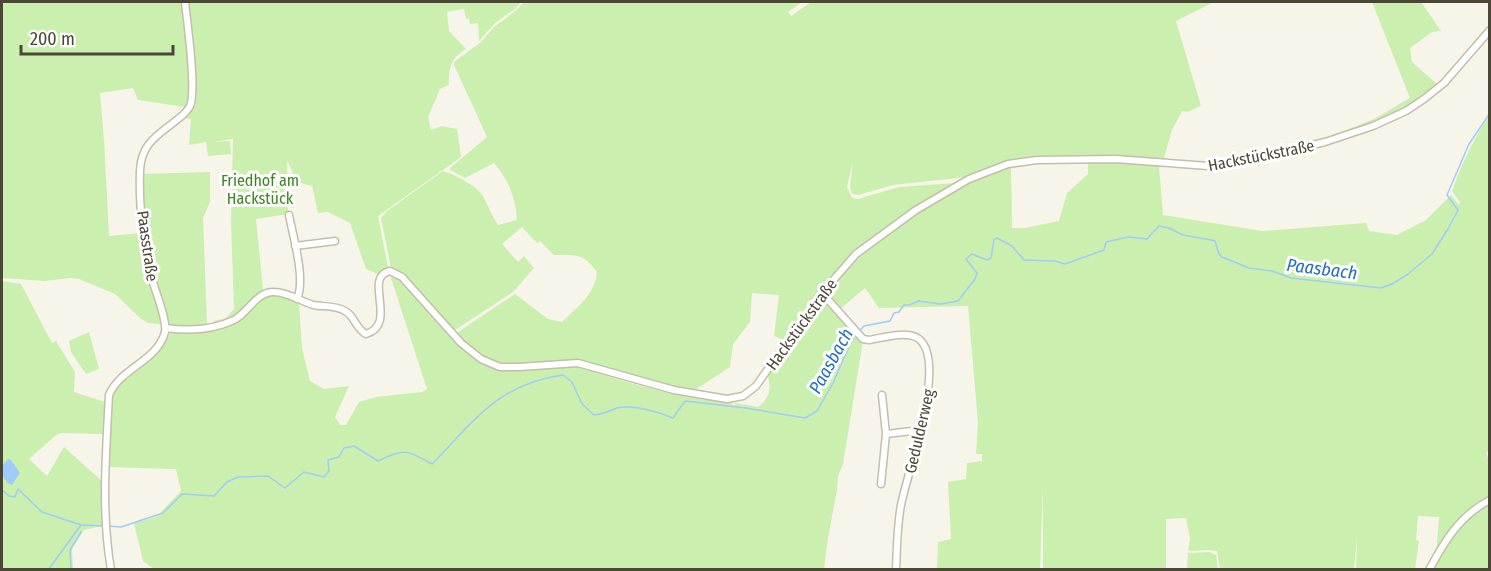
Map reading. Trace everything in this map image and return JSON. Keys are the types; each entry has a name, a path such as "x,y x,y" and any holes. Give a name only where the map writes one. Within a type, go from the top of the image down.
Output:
{"street":[{"name":"Paasstraße","path":"166,328 146,259 140,173 145,149 150,142 185,113 191,102 192,82 185,2"},
{"name":"Hackstückstraße","path":"166,328 182,330 203,328 232,321 267,292 277,292 318,306 344,310 366,334 375,329 380,321 378,286 381,277 385,272 390,271 402,277 461,343 474,355 489,363 509,367 578,363 674,390 727,399 743,396 756,386 822,293 848,262 870,243 937,197 982,173 1008,164 1037,160 1116,159 1208,166 1250,160 1344,137 1406,111 1432,93 1454,73 1490,30"},
{"path":"290,215 301,281 297,299"},
{"path":"295,246 335,241"},
{"name":"Gedulderweg","path":"822,293 858,334 869,340 911,335 922,342 930,376 921,430 900,508 896,570"},
{"path":"111,570 105,530 110,395 118,380 150,357 157,349 166,328"},
{"path":"881,484 886,434 882,394"},
{"path":"886,434 921,430"},
{"path":"1429,570 1460,523 1472,510 1490,500"}],"green space":[{"path":"2,2 183,2 189,103 185,107 138,100 133,88 100,93 109,236 141,233 146,273 162,321 160,324 148,323 115,294 79,279 45,281 2,278"},
{"name":"Friedhof am Hackstück","path":"188,2 521,2 495,23 479,41 478,23 470,24 469,18 466,19 464,9 447,12 449,31 466,49 454,60 450,68 449,85 440,89 428,117 431,130 442,126 457,129 461,157 378,216 388,268 378,274 366,269 350,223 328,212 318,213 312,186 297,182 287,160 288,214 256,219 263,290 237,315 212,324 214,321 226,318 234,309 231,222 233,139 213,142 230,141 231,154 208,156 206,142 189,145 191,119 183,118 193,106"},
{"path":"524,2 802,2 788,12 791,16 811,2 1214,2 1176,21 1201,106 1187,112 1182,111 1172,130 1163,161 1127,157 1090,157 992,167 966,177 893,185 858,195 852,194 850,187 853,161 847,187 852,198 858,199 899,187 955,183 915,207 854,250 784,340 774,336 779,295 752,293 750,322 733,344 730,367 693,391 584,362 507,365 494,363 483,358 455,334 515,294 548,319 562,322 589,294 597,272 588,261 574,255 554,255 540,241 537,243 522,227 502,244 518,262 524,256 534,268 513,292 455,330 452,330 391,268 381,218 387,211 443,171 476,188 483,196 498,225 517,220 510,189 494,163 465,178 450,168 487,137 454,62 481,42 494,27"},
{"path":"1372,2 1421,2 1441,31 1432,32 1410,48 1412,62 1438,85 1413,105 1385,119 1324,139 1374,119 1410,98"},
{"path":"1489,116 1490,449 1486,453 1489,460 1489,498 1465,514 1436,555 1439,517 1418,516 1416,540 1419,541 1415,569 1356,569 1357,537 1354,569 1220,569 1217,551 1188,551 1190,539 1186,518 1166,519 1166,569 1043,570 1043,486 1040,569 937,569 938,542 951,539 948,482 966,479 967,463 982,461 982,454 976,454 978,423 968,306 879,308 865,288 839,310 825,293 858,255 918,212 976,178 1011,167 1012,228 1025,228 1059,221 1067,193 1088,174 1088,161 1159,166 1163,215 1262,231 1366,223 1369,231 1397,235 1426,220 1451,195 1459,205 1460,202 1452,191 1468,152"},
{"path":"210,172 210,202 203,218 207,324 173,326 165,314 153,273 146,224 143,174"},
{"path":"390,275 401,281 459,346 493,368 515,371 572,366 669,393 701,399 733,401 734,406 735,403 758,407 762,404 769,392 767,374 817,304 822,300 827,301 863,341 843,464 838,476 824,569 154,569 143,561 134,523 156,517 181,491 176,469 109,467 110,419 114,387 127,374 159,351 171,332 202,331 224,327 237,321 264,297 277,295 299,304 302,348 310,381 324,389 349,386 335,417 340,425 346,425 359,402 376,397 422,392 427,389"},
{"path":"2,281 21,284 52,343 56,341 75,372 74,392 105,402 104,434 61,433 29,459 47,476 64,447 103,482 102,526 84,530 72,549 73,569 2,570"},
{"path":"89,332 99,369 86,374 71,352 69,341"},
{"path":"1489,503 1489,569 1431,570 1463,524"},
{"path":"1210,552 1216,555 1218,569 1187,569 1188,553"}],"water":[{"path":"8,459 20,473 12,485 5,480 2,472 2,466"}],"waterway":[{"name":"Paasbach","path":"860,331 864,326 890,321 894,313 899,312 904,305 919,301 940,304 958,301 977,273 966,259 972,254 987,260 991,258 994,240 997,238 1012,246 1024,260 1055,261 1065,264 1104,250 1106,242 1128,237 1147,239 1159,226 1183,235 1215,241 1222,257 1249,268 1272,271 1291,278 1381,288 1408,274 1432,254 1448,229 1458,210 1447,195 1469,144 1490,113"},
{"name":"Paasbach","path":"108,526 121,527 163,513 182,494 214,496 227,482 238,477 268,476 285,488 304,472 324,477 329,471 328,460 339,457 344,448 354,446 378,461 405,452 432,464 489,406 521,387 563,375 572,382 582,404 594,415 617,408 630,407 653,411 673,418 685,401 805,418 817,411 833,383 851,342 857,335"},
{"name":"Paasbach","path":"2,490 9,496 15,497 18,489 42,512 81,525 104,526"},
{"path":"48,570 81,525"},
{"path":"71,570 70,550 81,532"}]}
